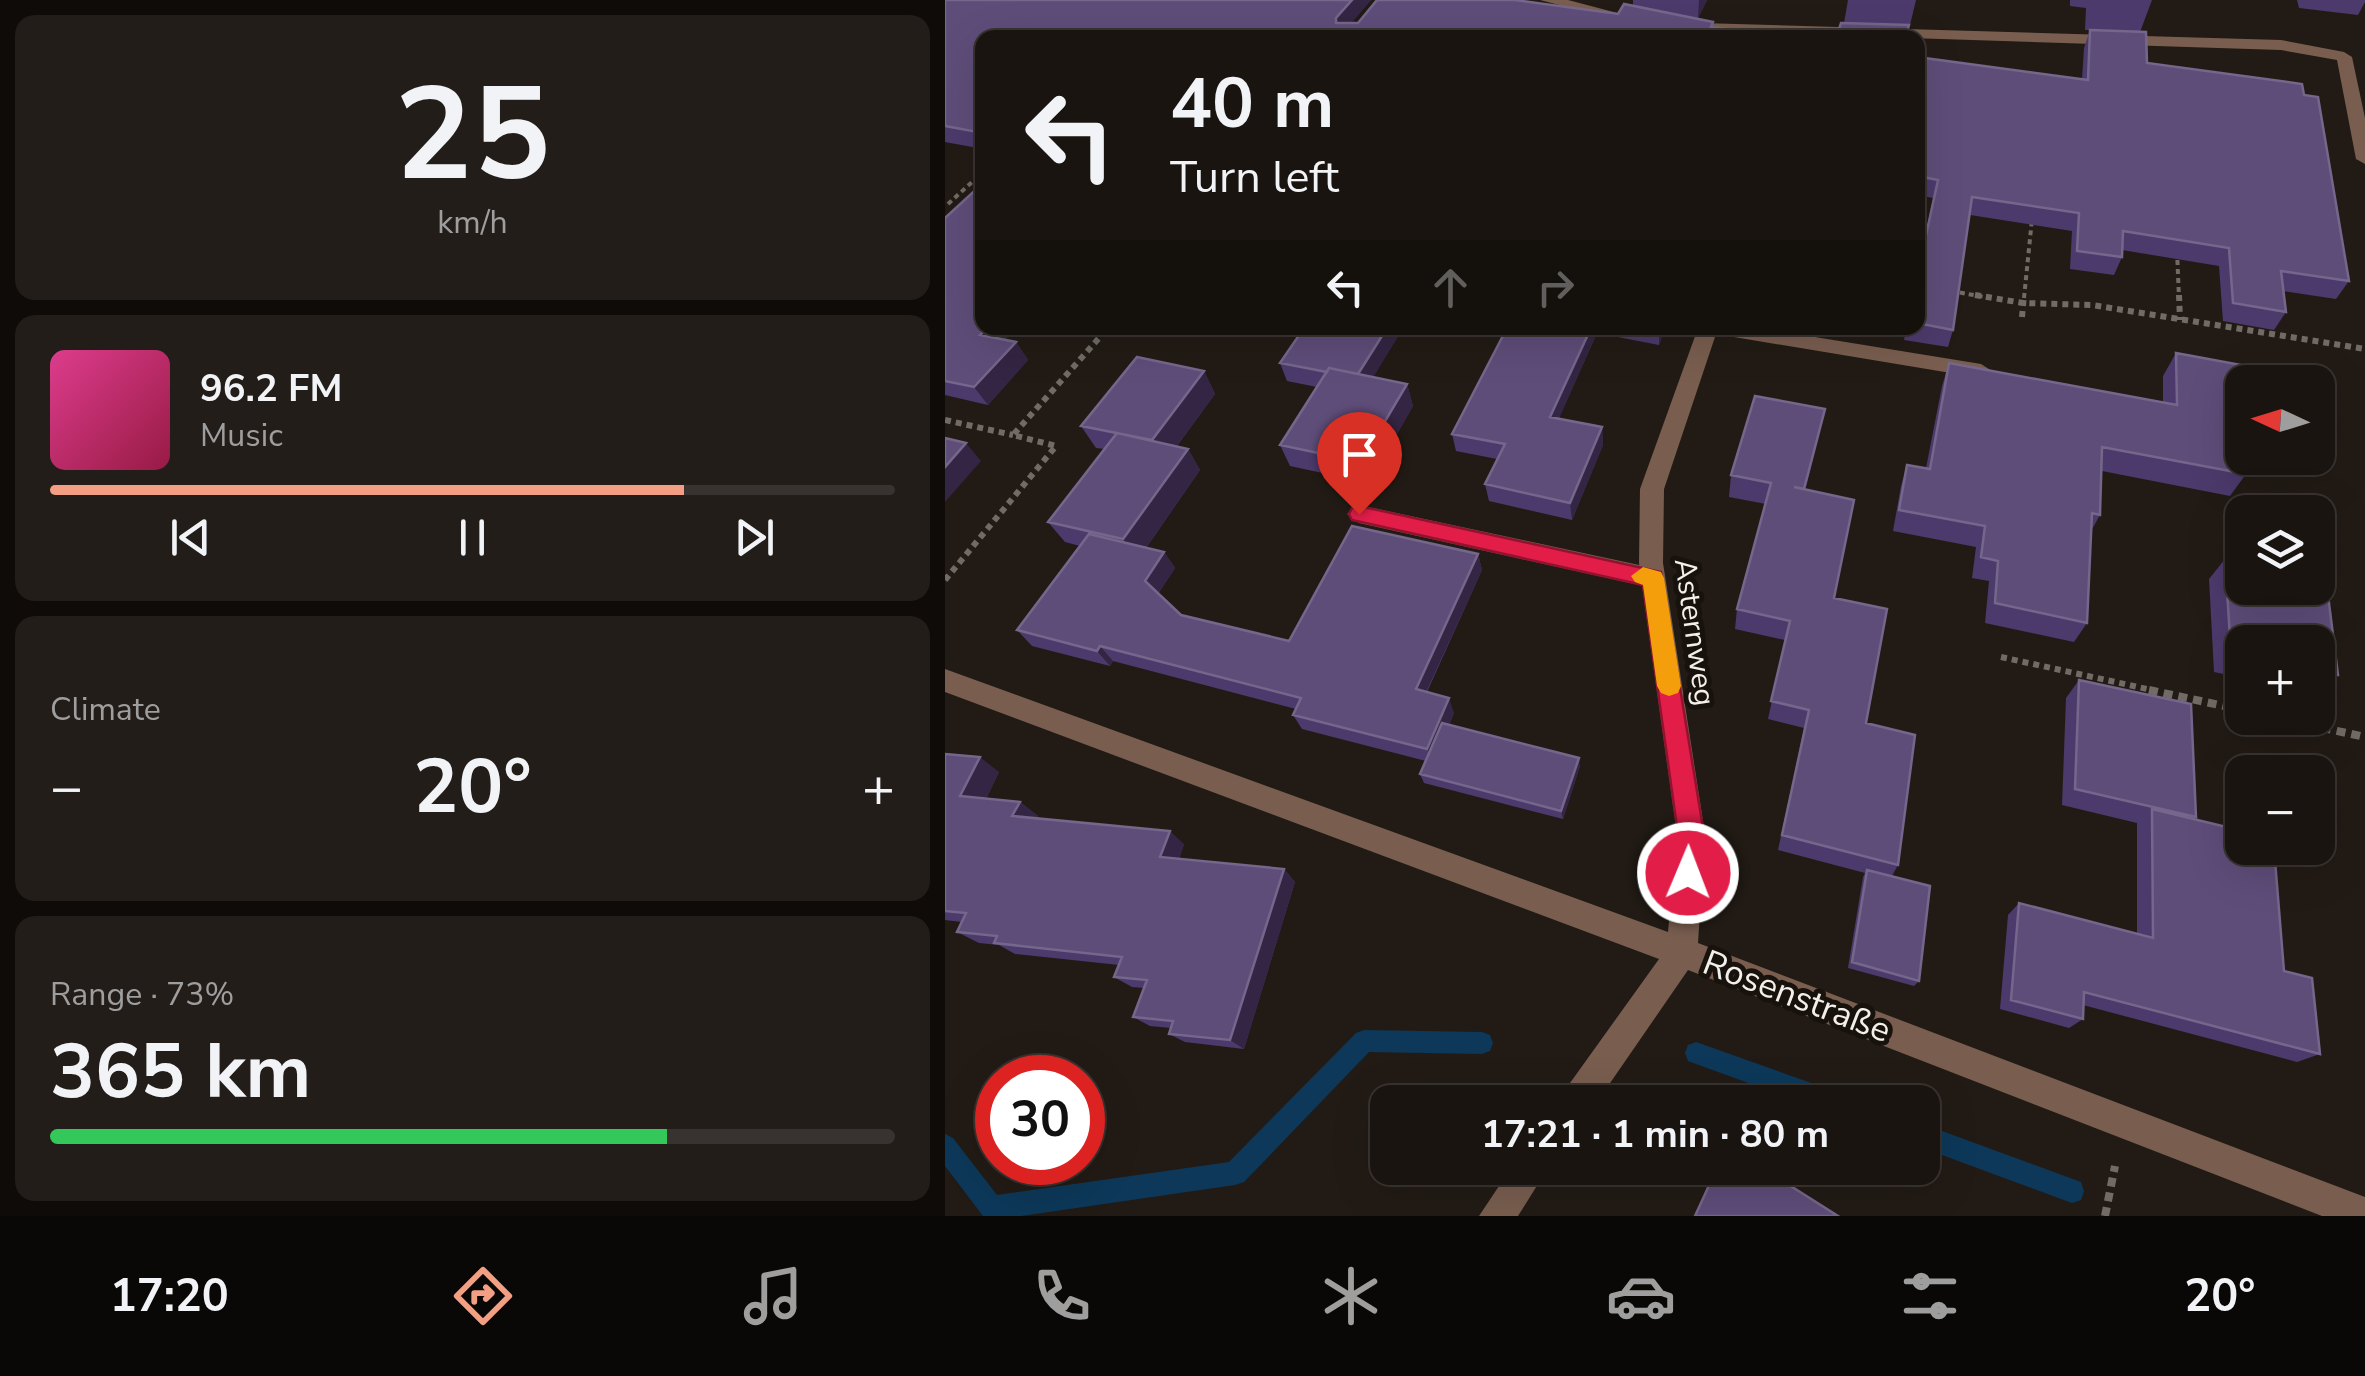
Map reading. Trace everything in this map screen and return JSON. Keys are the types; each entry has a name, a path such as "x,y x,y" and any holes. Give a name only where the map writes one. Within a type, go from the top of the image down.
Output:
{"street":[{"path":"1547,0 1635,18"},
{"path":"1693,27 1743,30"},
{"path":"1925,36 2281,44 2344,57 2365,49"},
{"path":"2344,57 2365,159"},
{"name":"Asternweg","path":"1683,952 1691,834 1653,578 1652,489 1706,335"},
{"path":"1763,335 1997,373"},
{"path":"1359,514 1653,578"},
{"name":"Rosenstraße","path":"945,680 1683,952 2365,1215"},
{"path":"1589,1085 1683,952"},
{"path":"1497,1216 1519,1185"}],"path":[{"path":"949,204 975,180"},
{"path":"2023,317 2033,208"},
{"path":"2177,241 2180,320"},
{"path":"1935,288 2023,303 2092,304 2365,349"},
{"path":"1013,435 1102,335"},
{"path":"945,420 1056,446 945,580"},
{"path":"2001,657 2225,706"},
{"path":"2335,731 2365,737"}],"building":[{"path":"945,0 1352,0 1336,23 1358,23 1377,0 1515,0 1618,14 1624,4 1713,22 1711,27 1733,30 975,30 975,132 945,126"},
{"path":"1841,23 1909,25 1907,30 1839,30"},
{"path":"2090,30 2146,32 2147,63 2302,84 2304,95 2318,97 2349,281 2281,271 2286,312 2233,303 2229,248 2123,231 2122,257 2077,251 2079,213 1972,197 1953,330 1925,325 1925,240 1938,180 1925,178 1925,58 2088,80"},
{"path":"975,190 975,335 1016,342 974,387 945,381 945,218"},
{"path":"1299,335 1383,335 1358,374 1280,363"},
{"path":"1503,335 1588,335 1550,417 1602,427 1570,503 1485,484 1505,444 1452,434"},
{"path":"2176,353 2241,365 2225,365 2225,470 2102,447 2100,515 2092,513 2087,623 1995,603 1998,561 1981,557 1985,526 1899,510 1907,465 1930,469 1949,363 2177,405"},
{"path":"1137,357 1204,371 1152,440 1081,426"},
{"path":"1329,368 1407,384 1361,462 1280,445"},
{"path":"1755,396 1825,409 1804,489 1794,487 1854,500 1834,598 1887,609 1866,723 1915,735 1898,865 1782,835 1809,710 1771,701 1790,621 1737,609 1771,483 1731,475"},
{"path":"1117,433 1188,449 1123,539 1048,522"},
{"path":"945,438 966,443 945,467"},
{"path":"1352,526 1478,554 1416,689 1449,698 1427,749 1293,715 1301,698 1100,646 1097,651 1017,630 1089,534 1164,552 1145,581 1181,615 1289,641"},
{"path":"2228,605 2329,605 2332,625 2229,625"},
{"path":"2079,680 2191,704 2196,817 2075,789"},
{"path":"1442,723 1579,758 1561,811 1420,774"},
{"path":"945,754 980,757 960,796 1020,802 1012,816 1170,831 1160,857 1284,869 1230,1040 1169,1034 1173,1021 1133,1017 1147,980 1114,977 1122,957 994,943 997,936 957,932 966,913 945,911"},
{"path":"2152,809 2225,827 2225,865 2275,865 2284,971 2312,978 2320,1054 2084,992 2083,1019 2011,1000 2019,903 2153,938"},
{"path":"1867,870 1930,886 1919,981 1852,962"},
{"path":"1709,1185 1789,1185 1838,1216 1695,1216"}],"waterway":[{"path":"945,1146 992,1208 1235,1173 1364,1041 1482,1043"},
{"path":"1696,1053 1784,1085"},
{"path":"1940,1142 2072,1191"}],"slow traffic":[{"path":"1643,576 1653,578 1669,686"}],"route":[{"path":"1359,514 1653,578 1691,834 1688,873"}]}
